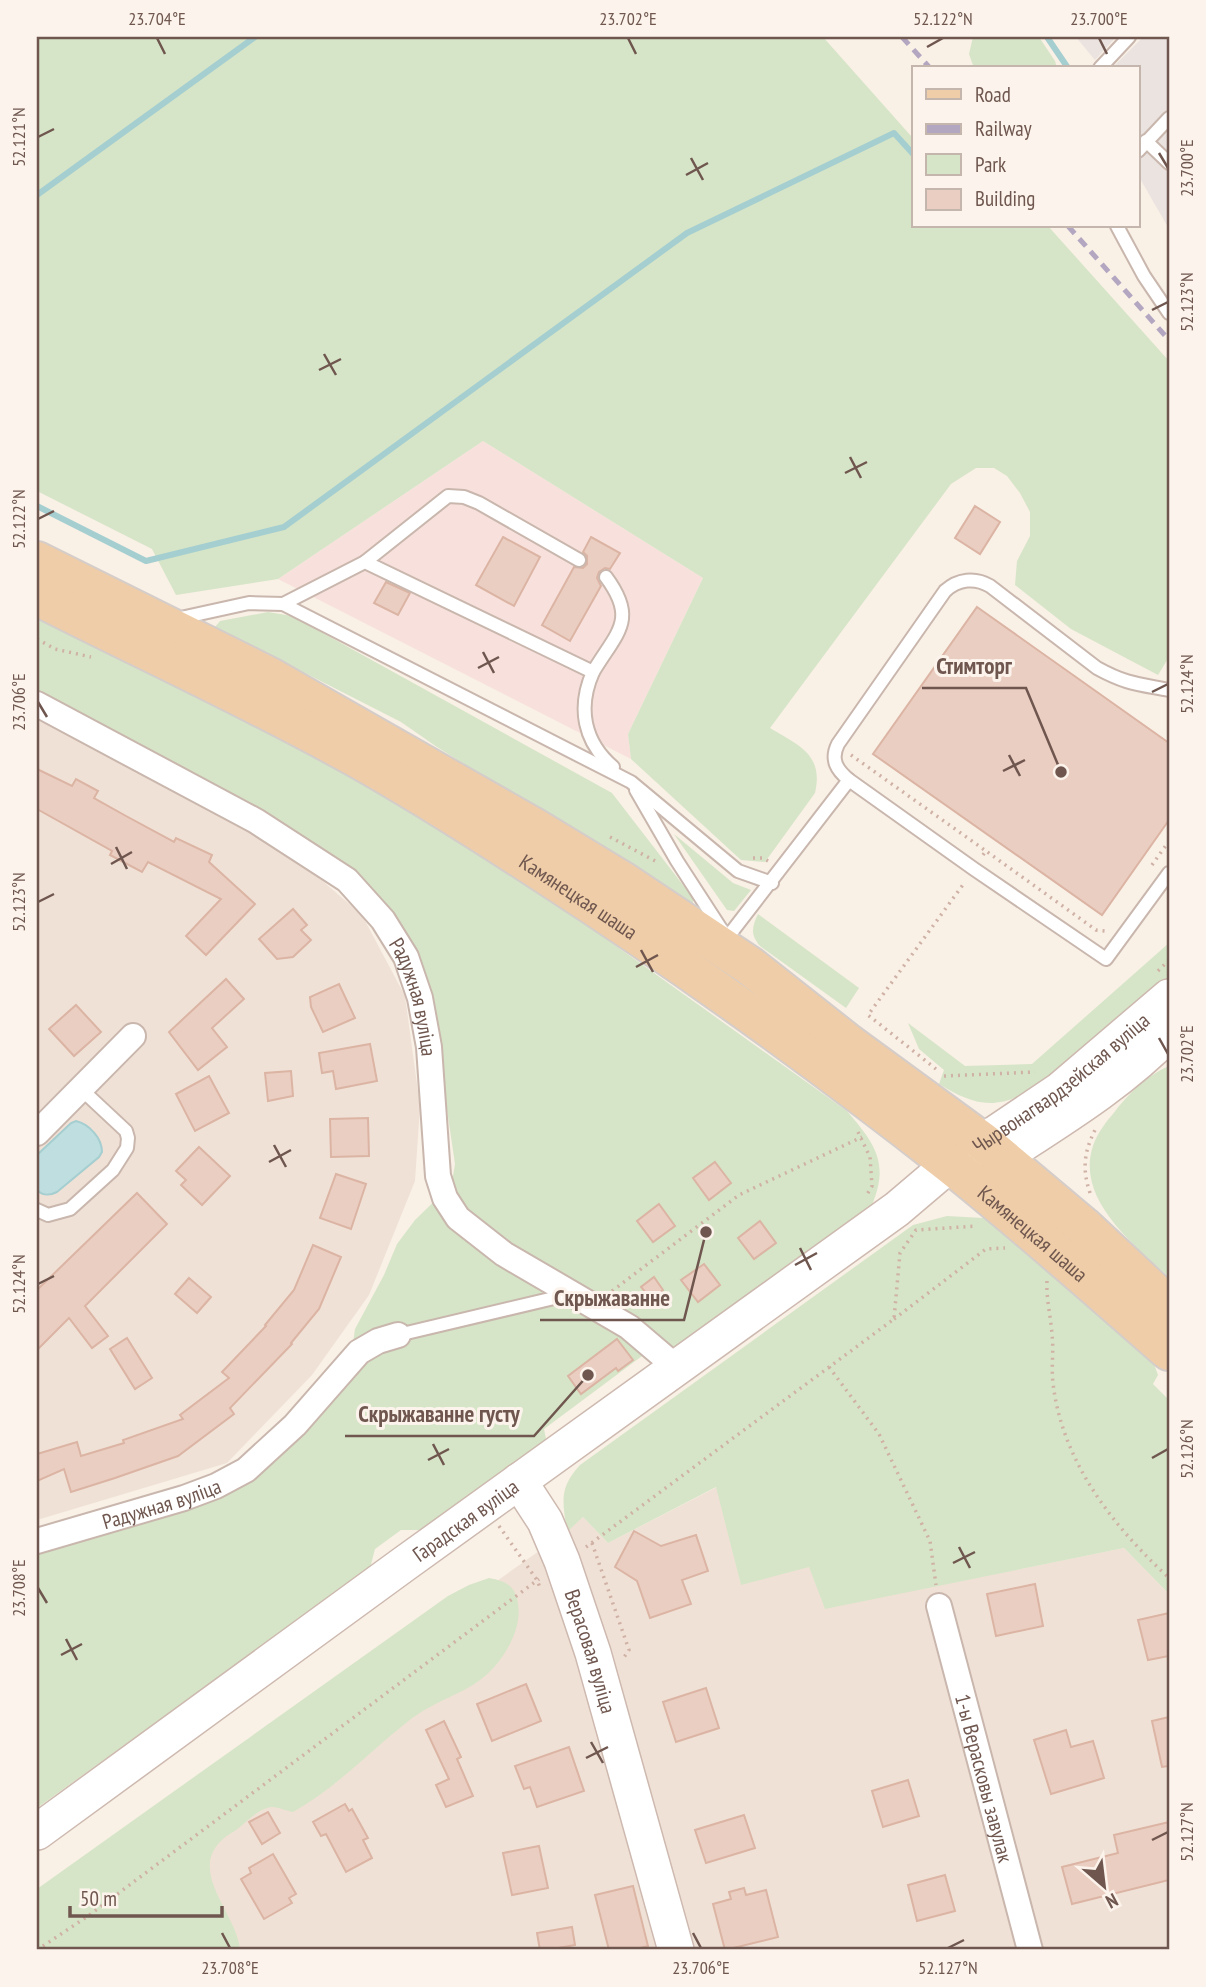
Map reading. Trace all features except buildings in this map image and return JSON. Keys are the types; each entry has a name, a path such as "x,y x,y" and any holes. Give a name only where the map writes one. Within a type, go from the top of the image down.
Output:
{"main road":[{"name":"Камянецкая шаша","path":"37,561 270,677 512,815 739,952 849,1044 992,1150 1083,1226 1169,1306"},
{"name":"Камянецкая шаша","path":"37,596 111,649 196,674 334,745 487,836 737,1003 959,1172 1057,1252 1169,1351"},
{"path":"37,612 111,649"},
{"name":"Чырвонагвардзейская вуліца","path":"992,1150 1169,997"},
{"name":"Чырвонагвардзейская вуліца","path":"959,1172 992,1150 1076,1109 1136,1063 1169,1033"},
{"name":"Гарадская вуліца","path":"37,1832 897,1209 959,1172"},
{"name":"Верасовая вуліца","path":"519,1481 544,1521 549,1571 605,1692 676,1950"}],"street":[{"name":"Радужная вуліца","path":"37,704 256,821 346,880 383,920 405,957 420,998 429,1047 438,1176 445,1198 458,1218 504,1254 647,1340 677,1367"},
{"path":"37,1133 133,1037"},
{"name":"Радужная вуліца","path":"37,1541 184,1498 216,1486 246,1470 295,1425 359,1352 378,1341 398,1335"},
{"name":"1-ы Верасковы завулак","path":"939,1606 1030,1950"}],"lane":[{"path":"1102,66 1129,37"},
{"path":"1169,118 1142,146 1169,163"},
{"path":"1118,228 1144,276 1169,313"},
{"path":"283,604 365,562 448,496 464,497 479,503 579,559"},
{"path":"365,562 593,672"},
{"path":"606,577 620,597 623,617 620,627 593,672 585,699 587,728 599,755 738,871 772,883"},
{"path":"1169,690 1128,683 1097,668 990,586 976,580 966,580 951,586 946,592 838,744 833,757 835,764 849,780 1106,959 1169,873"},
{"path":"162,622 249,603 283,604 631,782 677,861 739,952"},
{"path":"739,952 772,883 849,780"},
{"path":"37,1210 48,1215 70,1209 113,1170 127,1148 126,1131 81,1089"},
{"path":"398,1335 584,1300"}],"path":[{"path":"37,639 55,649 111,649"},
{"path":"838,744 1096,930 1104,932 1111,923"},
{"path":"1147,872 1169,841"},
{"path":"986,851 868,1016 945,1077 1043,1072"},
{"path":"743,858 763,858 782,871"},
{"path":"584,1300 739,1195 862,1137 855,1129"},
{"path":"1092,1196 1086,1181 1084,1163 1087,1145 1095,1129"},
{"path":"894,1318 900,1253 916,1230 975,1225 984,1227"},
{"path":"37,1950 89,1916 549,1571 592,1543 986,1249 1009,1248"},
{"path":"1047,1274 1053,1382 1060,1421 1071,1453 1117,1523 1169,1578"},
{"path":"829,1367 879,1434 930,1541 939,1606"}],"shaded area":[{"path":"1076,37 1116,37 1095,60"},
{"path":"1143,37 1169,37 1169,229 1140,178 1140,66 1114,66"},
{"path":"483,441 703,578 628,734 631,759 278,579"},
{"path":"37,720 250,829 311,871 362,915 405,996 420,1106 415,1181 369,1295 312,1375 227,1463 37,1520"},
{"path":"717,1487 741,1584 809,1566 825,1608 1124,1548 1169,1594 1169,1950 37,1950 37,1907 566,1532 583,1517 608,1543"}],"green space":[{"path":"37,37 823,37 912,136 912,228 1050,228 1169,361 1169,657 1158,675 1071,629 1015,585 1017,561 1030,536 1030,512 1007,476 994,468 976,468 951,484 770,728 799,746 812,760 817,780 815,793 765,862 741,860 631,759 628,734 703,578 483,441 278,579 176,595 152,549 37,491"},
{"path":"973,37 1039,37 1056,66 973,66 969,54"},
{"path":"268,612 292,616 612,793 693,898 693,908 401,722 215,627 220,621"},
{"path":"37,619 72,636 116,647 405,805 563,908 847,1111 872,1143 879,1165 879,1177 872,1205 658,1364 642,1356 544,1429 547,1444 425,1530 401,1530 375,1549 370,1568 37,1808 37,1552 253,1477 276,1461 295,1442 334,1393 352,1350 355,1329 397,1244 415,1220 447,1189 455,1164 436,1035 395,921 37,697"},
{"path":"674,834 733,883 751,890 734,911 727,910"},
{"path":"758,914 859,988 846,1008 760,946 753,930"},
{"path":"1169,943 1169,983 1161,992 1029,1091 1004,1101 993,1103 972,1100 939,1084 944,1070 919,1049 908,1023 965,1066 1032,1064"},
{"path":"1169,1066 1169,1277 1125,1236 1112,1220 1100,1203 1092,1184 1090,1166 1093,1146 1107,1121 1138,1086"},
{"path":"947,1216 1003,1222 1151,1356 1158,1375 1153,1384 1169,1400 1169,1594 1124,1548 825,1609 809,1567 741,1585 716,1487 608,1543 583,1517 567,1532 565,1489 580,1465 913,1225"},
{"path":"489,1578 504,1582 512,1588 517,1597 519,1614 510,1644 488,1674 463,1691 421,1712 309,1803 293,1812 274,1807 263,1810 224,1838 213,1852 210,1866 212,1880 240,1950 37,1950 37,1889 448,1596"}],"water":[{"path":"76,1121 94,1132 102,1152 57,1192 49,1195 42,1193 37,1190 37,1155"}],"waterway":[{"path":"37,195 255,37"},
{"path":"1047,37 1067,66"},
{"path":"37,506 146,561 284,527 687,233 894,133 912,153"}],"railway":[{"path":"902,37 928,66"},
{"path":"1070,228 1169,340"}],"place":[{"name":"Стимторг","path":"1061,772"},
{"name":"Скрыжаванне","path":"706,1232"},
{"name":"Скрыжаванне густу","path":"588,1375"}]}
